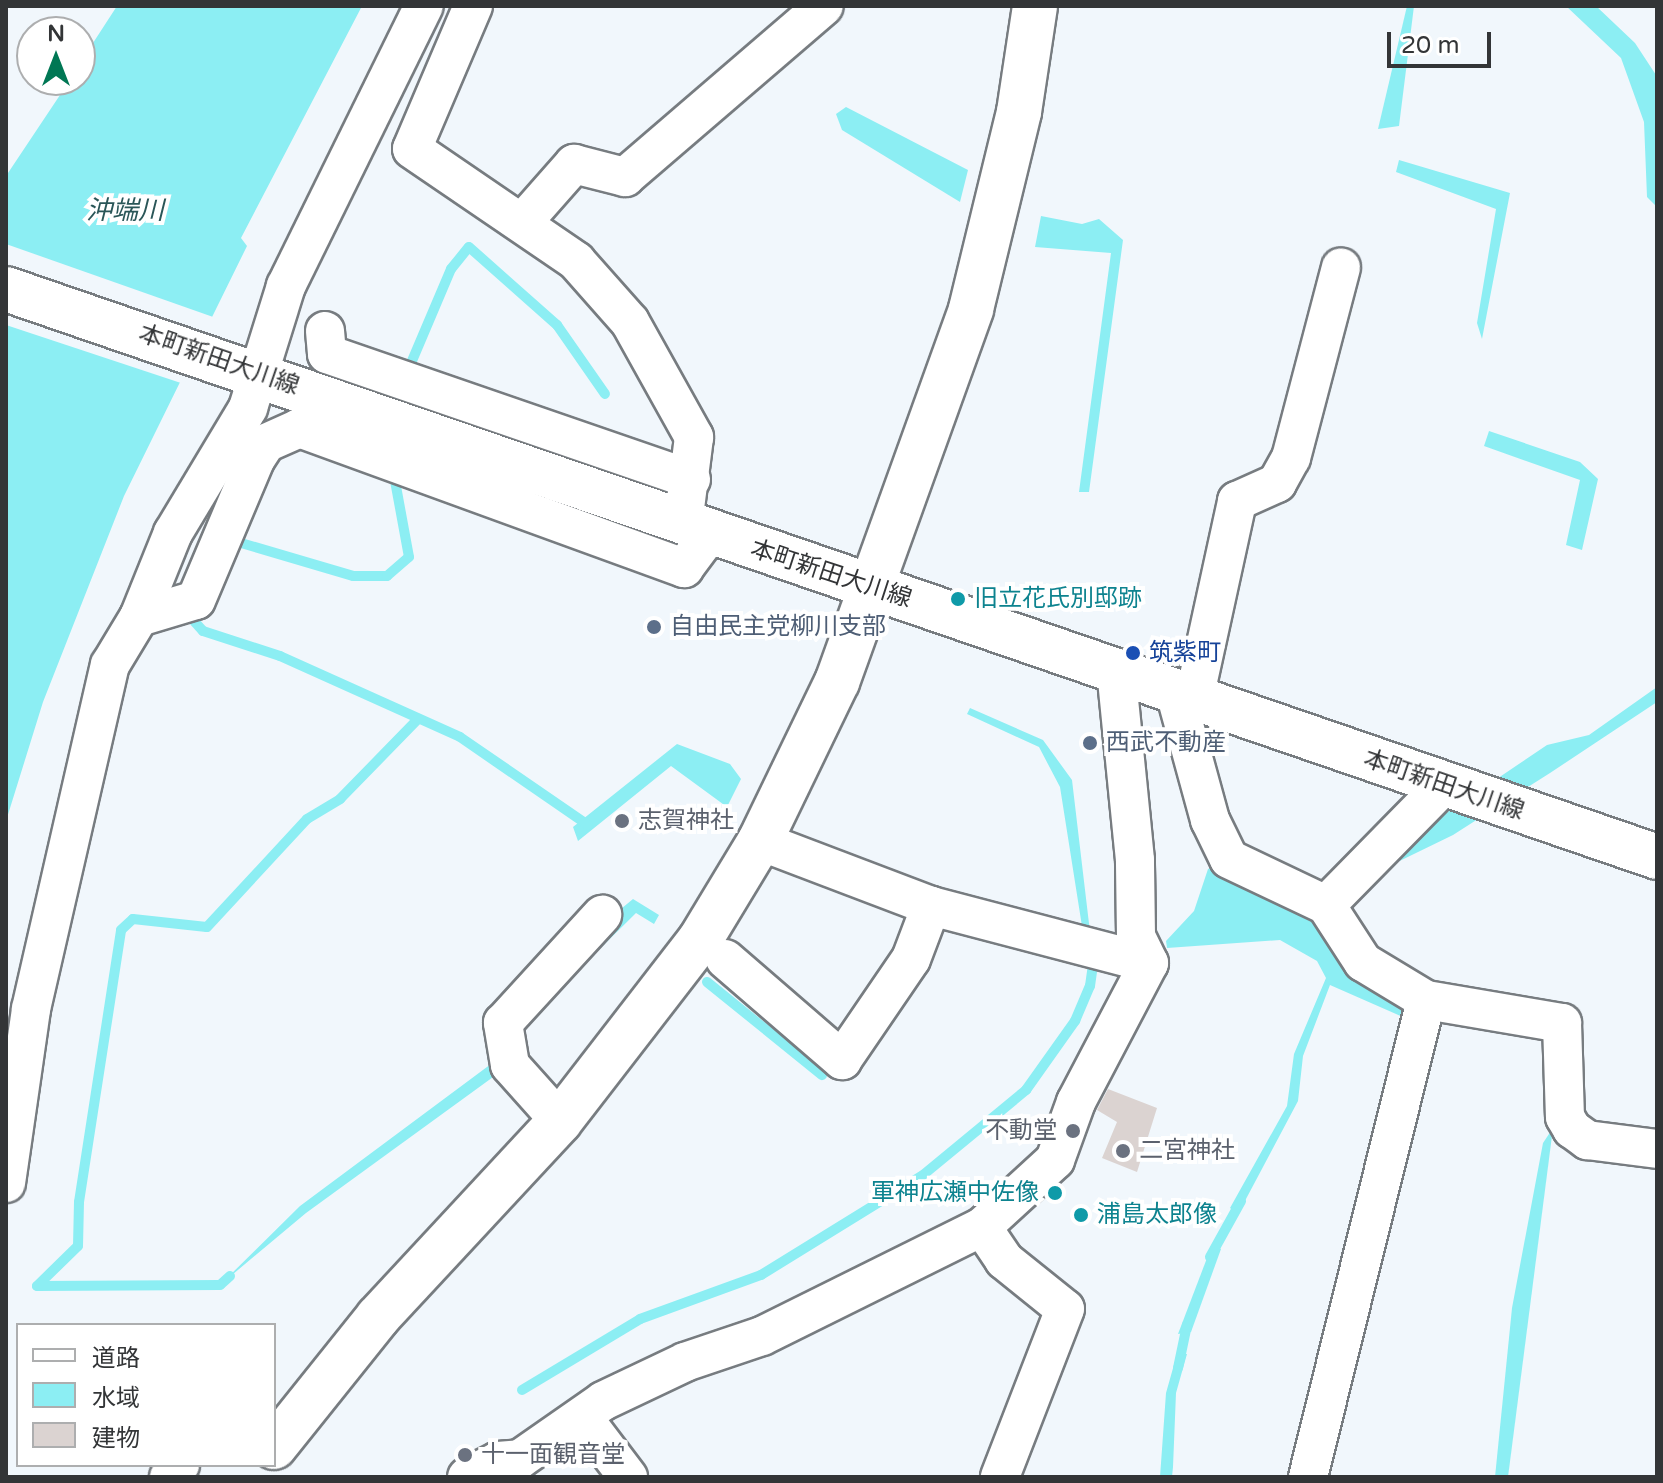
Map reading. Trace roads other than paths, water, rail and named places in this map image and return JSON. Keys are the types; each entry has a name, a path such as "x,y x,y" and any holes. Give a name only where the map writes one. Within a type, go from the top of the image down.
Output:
{"main road":[{"path":"276,1444 378,1317 560,1121 700,940 760,841 837,682 971,309 1019,112 1035,6"},
{"name":"本町新田大川線","path":"6,289 249,370 697,528 1657,857"}],"street":[{"path":"6,1183 31,1009 110,665 139,617 173,533 248,408 249,370 286,286 424,6"},
{"path":"425,111 430,6"},
{"path":"139,617 196,600 255,460 266,443 299,428 684,568 697,528 691,479 694,437 630,322 576,261 412,149 425,111 473,6"},
{"path":"522,223 574,164 625,177 824,6"},
{"path":"1341,267 1291,458 1277,483 1237,501 1185,695 1210,820 1229,859 1326,905 1363,962 1423,1015 1562,1023 1565,1117 1572,1129 1587,1140 1657,1149"},
{"path":"325,331 327,354 691,479"},
{"path":"1116,671 1135,860 1136,936 1149,963"},
{"path":"1326,905 1444,785"},
{"path":"760,841 931,906 1149,963"},
{"path":"725,959 842,1060 911,959 931,906"},
{"path":"560,1121 510,1065 503,1023 602,915"},
{"path":"467,1477 498,1461 520,1459 584,1419 603,1401 685,1362 762,1336 982,1227 1055,1160 1076,1102 1149,963"},
{"path":"1308,1477 1423,1015"},
{"path":"982,1227 1004,1260 1065,1309 1000,1477"},
{"path":"584,1419 628,1477"}],"water":[{"name":"沖端川","path":"117,6 362,6 241,238 247,246 124,496 43,702 6,821 6,176 59,96 96,96 96,38"},
{"path":"1407,6 1414,6 1399,126 1378,129"},
{"path":"1566,6 1596,6 1635,43 1656,75 1657,207 1647,197 1644,122 1621,58"},
{"path":"846,107 968,170 960,202 842,130 836,114"},
{"path":"1399,160 1510,193 1482,339 1477,323 1496,209 1396,172"},
{"path":"1041,216 1082,224 1099,219 1123,240 1089,492 1079,492 1111,253 1035,247"},
{"path":"1489,431 1580,462 1598,479 1582,550 1566,545 1580,480 1484,446"},
{"path":"1657,687 1657,702 1550,773 1453,835 1379,871 1433,822 1547,745 1589,735"},
{"path":"970,708 1043,740 1072,780 1090,932 1084,939 1060,787 1039,747 967,714"},
{"path":"677,744 730,764 741,779 727,807 671,766 578,841 573,827"},
{"path":"1221,863 1312,907 1409,1002 1412,1021 1330,985 1303,1056 1298,1101 1238,1214 1230,1208 1287,1106 1294,1054 1326,978 1317,961 1280,940 1167,948 1166,941 1194,911 1208,869"},
{"path":"633,899 659,915 654,924 636,913 538,1010 610,918"},
{"path":"491,1064 500,1072 306,1213 220,1285 300,1206"},
{"path":"1553,1128 1508,1477 1495,1477 1512,1308 1543,1143"},
{"path":"1212,1245 1221,1249 1191,1332 1178,1334"},
{"path":"1177,1354 1187,1354 1176,1393 1172,1477 1160,1477 1166,1393"}],"waterway":[{"path":"406,375 451,269 469,247 557,325 605,394"},
{"path":"231,540 353,576 387,576 409,557 395,481"},
{"path":"185,611 203,631 280,656 460,737 588,825"},
{"path":"230,1276 220,1285 37,1286 78,1246 79,1202 121,930 133,919 207,927 307,819 340,799 418,719"},
{"path":"522,1390 640,1319 761,1275 923,1175 1026,1090 1075,1021 1090,986 1094,957"},
{"path":"707,982 822,1075"},
{"path":"1210,1257 1241,1201"},
{"path":"1178,1368 1187,1325"}],"place":[{"name":"旧立花氏別邸跡","path":"958,599"},
{"name":"自由民主党柳川支部","path":"654,627"},
{"name":"筑紫町","path":"1133,653"},
{"name":"西武不動産","path":"1090,743"},
{"name":"志賀神社","path":"622,821"},
{"name":"不動堂","path":"1073,1131"},
{"name":"二宮神社","path":"1123,1151"},
{"name":"軍神広瀬中佐像","path":"1055,1193"},
{"name":"浦島太郎像","path":"1081,1215"},
{"name":"十一面観音堂","path":"465,1455"}]}
